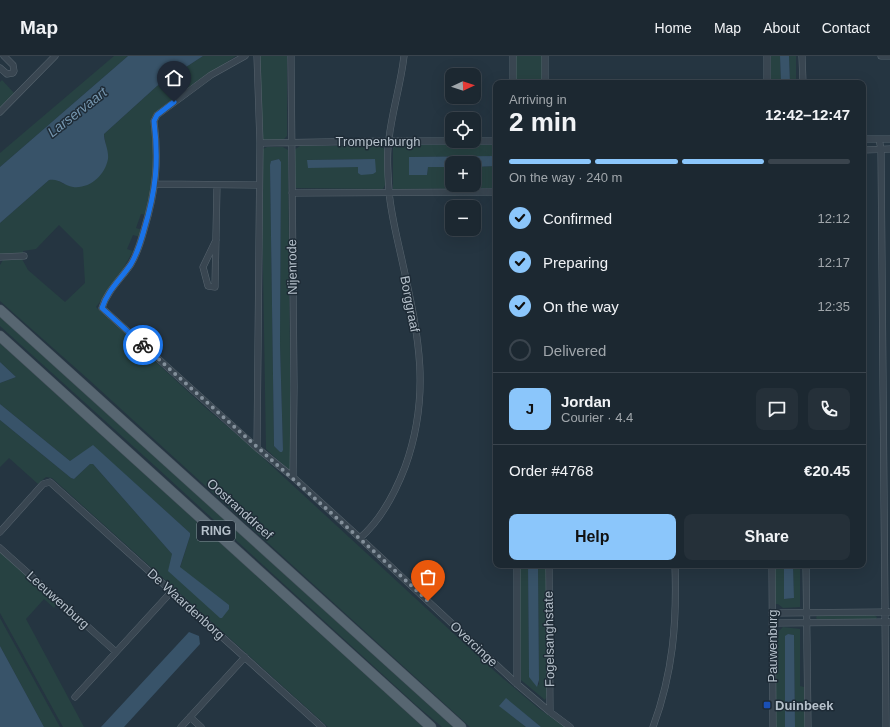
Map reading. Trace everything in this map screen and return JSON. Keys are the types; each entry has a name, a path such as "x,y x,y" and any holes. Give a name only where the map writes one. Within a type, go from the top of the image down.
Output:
{"main road":[{"name":"Oostranddreef","path":"0,310 462,727"},
{"name":"RING","path":"0,336 431,727"}],"street":[{"path":"0,68 7,74 13,73 14,71 13,65 4,56"},
{"path":"0,112 55,56"},
{"path":"245,56 211,75 157,115 154,121 157,153 155,184 259,185"},
{"path":"257,56 260,143 257,448"},
{"name":"Nijenrode","path":"291,56 294,387 293,477"},
{"name":"Borggraaf","path":"360,538 368,531 382,513 400,481 411,450 419,408 421,385 416,323 393,219 389,192 388,141 404,56"},
{"path":"513,56 513,80"},
{"path":"544,56 545,80"},
{"path":"767,56 767,80"},
{"path":"802,56 803,80"},
{"path":"881,56 890,56"},
{"path":"866,139 890,139"},
{"path":"879,139 881,150 883,386 887,572 888,714 886,727"},
{"name":"Trompenburgh","path":"260,143 493,141"},
{"path":"866,150 890,150"},
{"name":"Overcinge","path":"155,184 152,206 131,263 105,299 102,308 257,448 293,477 517,684 570,727"},
{"path":"216,240 203,267 208,286 215,288 216,256 217,184"},
{"path":"292,193 493,192"},
{"path":"0,257 24,256"},
{"path":"883,386 890,386"},
{"name":"De Waardenborg","path":"0,532 42,486 49,482 55,485 322,727"},
{"name":"Leeuwenburg","path":"0,548 116,652"},
{"path":"517,568 517,684"},
{"name":"Fogelsanghstate","path":"549,568 550,712"},
{"path":"653,727 665,691 676,628 675,568"},
{"name":"Pauwenburg","path":"772,568 773,727"},
{"path":"806,568 808,727"},
{"path":"75,697 172,591"},
{"path":"772,613 887,612"},
{"path":"772,623 887,622"},
{"path":"181,727 244,657"},
{"path":"190,717 201,727"}],"green space":[{"path":"114,56 128,56 0,167 0,153"},
{"path":"203,56 236,56 196,82 151,118 154,169 147,215 141,214 136,228 142,230 140,237 133,235 127,249 133,251 118,278 96,307 207,409 248,444 491,668 538,708 565,727 541,727 506,699 500,706 526,727 470,727 88,379 0,301 0,265 3,260 22,259 28,270 65,302 85,283 83,249 59,225 36,249 23,251 23,253 0,254 0,223 49,180 55,179 64,184 101,174 108,158 104,134 157,86"},
{"path":"260,56 287,56 287,136 283,140 261,140"},
{"path":"516,56 542,56 542,80 516,80"},
{"path":"771,56 780,56 781,80 771,80"},
{"path":"789,56 796,56 796,80 790,80"},
{"path":"2,80 14,93 0,107 0,82"},
{"path":"398,145 445,145 445,148 481,148 481,145 493,145 493,156 409,157 409,175 427,175 428,167 445,167 445,188 393,189 393,147"},
{"path":"300,146 379,146 385,149 385,185 383,189 295,188 294,150","holes":["375,159 358,173 358,167 307,160"]},
{"path":"267,147 283,147 288,150 291,472 266,449 261,150","holes":["279,159 281,162 280,344 283,450 280,452 274,446 270,165 271,161"]},
{"path":"493,166 493,188 481,188 481,167"},
{"path":"0,316 453,727 442,727 416,705 0,326"},
{"path":"0,343 423,727 328,727 52,478 46,477 38,484 9,458 0,467 0,420 71,478 74,479 90,464 93,464 172,554 180,568 190,533 93,446 70,461 0,404 0,383 16,377 0,362"},
{"path":"0,552 57,604 54,608 44,599 26,619 84,727 63,727 0,613"},
{"path":"519,568 528,568 529,677 539,685 538,568 546,568 547,696 545,700 521,680"},
{"path":"775,568 784,568 785,599 794,598 793,568 800,568 800,607 783,608 778,604 775,604"},
{"path":"817,615 874,615 877,617 876,619 818,620 816,618"},
{"path":"0,618 60,727 44,727 0,646"},
{"path":"783,627 800,629 800,686 804,687 804,677 805,727 795,727 794,635 788,634 785,637 785,727 776,727 776,632"}],"water":[{"name":"Larservaart","path":"128,56 203,56 157,86 104,134 108,159 104,170 96,180 85,186 73,187 56,180 49,180 0,223 0,167"},
{"path":"780,56 789,56 790,80 781,80"},
{"path":"481,156 493,156 493,166 481,167"},
{"path":"409,157 445,157 445,167 428,167 427,175 409,175"},
{"path":"279,159 281,162 280,344 282,452 274,446 270,165 271,161"},
{"path":"375,159 376,172 373,174 361,175 358,173 358,167 308,168 307,160"},
{"path":"0,362 16,377 0,383"},
{"path":"0,404 70,461 93,445 190,533 180,567 229,605 229,609 222,618 220,618 168,571 172,554 93,464 90,464 74,479 71,478 0,420"},
{"path":"528,568 538,568 539,680 537,687 529,677"},
{"path":"784,568 793,568 794,598 784,599"},
{"path":"189,632 199,636 200,644 124,727 101,727"},
{"path":"788,634 794,635 795,727 785,727 785,636"},
{"path":"0,646 44,727 0,727"},
{"path":"506,698 541,727 526,727 499,706"}],"way so far":[{"path":"143,345 257,448 293,477 428,601"}],"place":[{"name":"Duinbeek","path":"767,705"}],"route":[{"path":"143,345 102,308 105,299 131,263 141,239 152,206 157,172 154,121 157,115 174,102"}]}
